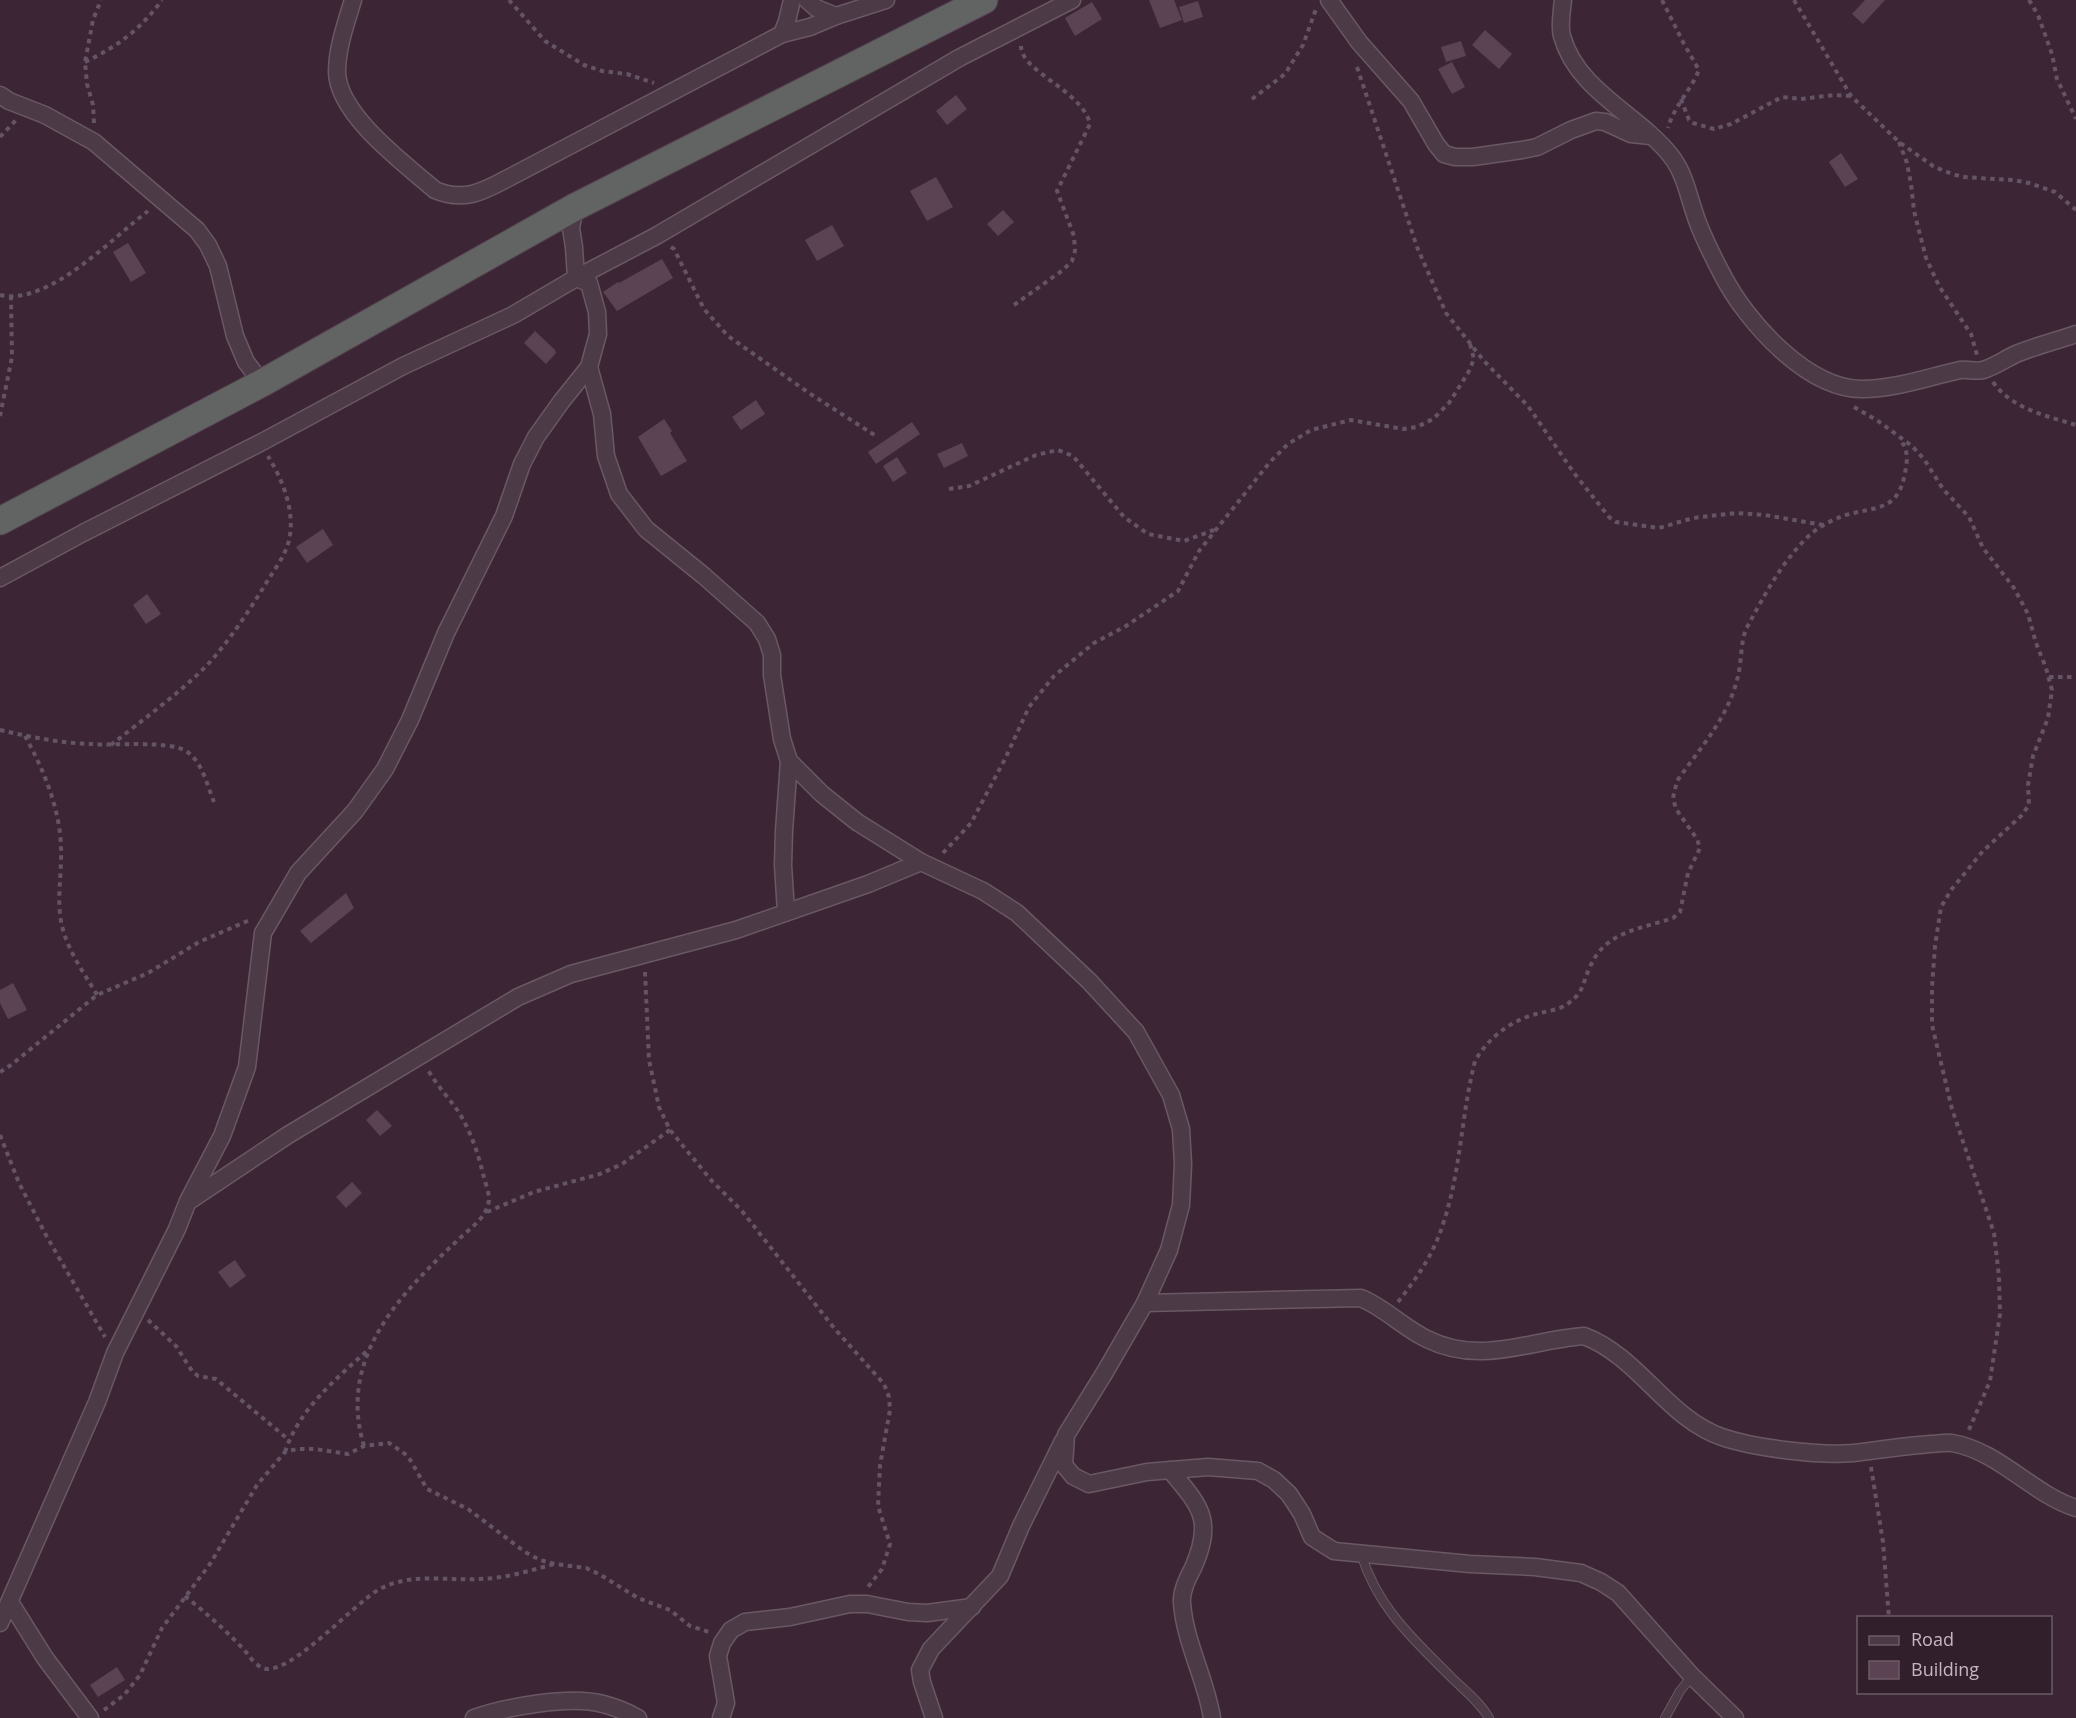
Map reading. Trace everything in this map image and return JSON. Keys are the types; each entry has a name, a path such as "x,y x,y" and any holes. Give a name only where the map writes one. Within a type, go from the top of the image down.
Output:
{"highway":[{"path":"0,521 262,383 575,207 984,0"}],"street":[{"path":"353,0 339,50 337,75 349,105 360,122 435,190 447,195 462,197 478,193 782,34 810,27 886,0"},
{"path":"782,34 788,21 792,0"},
{"path":"807,0 816,8 836,16"},
{"path":"0,578 403,366 513,315 576,278 656,236 959,58 1072,0"},
{"path":"1563,0 1561,34 1569,53 1600,92 1664,147 1680,170 1697,222 1738,303 1779,347 1824,380 1848,388 1864,389 1929,379 1963,370 1982,370 2018,353 2076,334"},
{"path":"1323,1 1411,101 1444,154 1455,157 1473,157 1529,148 1596,121 1605,122 1631,134 1650,136"},
{"path":"0,95 74,129 94,142 197,230 208,245 218,266 235,336 246,362 262,383"},
{"path":"575,207 571,228 576,278"},
{"path":"0,1623 97,1402 114,1353 222,1136 247,1067 263,933 298,873 355,811 385,769 410,720 446,633 504,516 522,464 542,428 589,367 598,334 597,312 589,283 576,278"},
{"path":"589,367 602,414 606,456 619,494 646,529 757,623 767,639 772,655 772,675 782,739 789,761 783,853 786,912"},
{"path":"789,761 822,794 857,822 926,864 983,891 1017,913 1065,958 1136,1032 1171,1095 1181,1129 1184,1164 1181,1206 1169,1250 1145,1303 1106,1372 1066,1435 1021,1526 1000,1576 931,1649 920,1670 934,1718"},
{"path":"188,1201 288,1135 518,997 571,974 736,930 926,864"},
{"path":"1145,1303 1361,1298 1375,1304 1427,1339 1455,1348 1484,1352 1584,1336 1598,1340 1623,1359 1681,1412 1701,1427 1720,1436 1738,1442 1804,1452 1849,1453 1952,1443 1984,1454 2044,1493 2076,1508"},
{"path":"1066,1435 1064,1465 1073,1476 1089,1484 1147,1472 1170,1470 1208,1467 1258,1470 1290,1494 1312,1537 1334,1551 1470,1564 1535,1567 1581,1573 1618,1593 1692,1676 1735,1718"},
{"path":"1170,1470 1192,1496 1201,1513 1205,1530 1202,1549 1190,1572 1182,1599 1190,1647 1212,1718"},
{"path":"10,1602 45,1658 96,1715"},
{"path":"721,1718 726,1703 718,1656 722,1643 731,1630 745,1622 790,1617 850,1604 867,1604 908,1612 927,1613 972,1607"},
{"path":"474,1718 493,1712 565,1701 601,1703 638,1718"}],"lane":[{"path":"1361,1554 1375,1591 1390,1614 1489,1718"},
{"path":"1665,1718 1680,1691 1692,1676"}],"path":[{"path":"94,142 93,105 87,84 85,62 93,20 101,0"},
{"path":"85,62 112,49 127,38 147,19 162,0"},
{"path":"508,0 545,41 584,65 602,71 627,74 673,91"},
{"path":"1794,0 1851,96 1899,142 1944,171 1962,177 2029,183 2055,192 2076,210"},
{"path":"2029,0 2038,15 2052,54 2057,79 2076,119"},
{"path":"1252,99 1285,74 1303,45 1323,1"},
{"path":"1664,1 1684,44 1699,69 1695,80 1681,99 1671,119 1664,147"},
{"path":"1014,305 1072,261 1075,250 1074,236 1057,191 1090,124 1087,113 1078,103 1022,55 1019,26"},
{"path":"1354,56 1417,248 1446,313 1507,386 1528,406 1600,508 1616,522 1659,528 1694,518 1736,513 1765,515 1823,525"},
{"path":"1681,99 1689,120 1714,129 1731,124 1782,97 1801,99 1834,95 1851,96"},
{"path":"1899,142 1907,163 1914,210 1926,258 1939,286 1971,334 1982,370 1987,370 1997,387 2011,400 2028,410 2076,425"},
{"path":"0,295 11,298 28,295 78,268 163,200"},
{"path":"656,236 674,249 704,309 728,336 809,393 876,436"},
{"path":"0,416 12,357 11,298"},
{"path":"926,864 971,823 1029,707 1054,676 1094,643 1126,626 1178,591 1199,551 1270,462 1288,444 1311,430 1351,420 1403,429 1418,427 1433,419 1449,404 1468,373 1473,360 1470,344"},
{"path":"1824,380 1846,402 1898,435 1924,459 1943,489 1969,517 1983,548 2014,588 2028,614 2052,690 2052,704 2033,756 2028,785 2029,804 2021,816 1983,851 1951,890 1941,907 1935,946 1932,1025 1952,1109 1994,1233 1999,1277 2000,1314 1990,1381 1980,1408 1961,1446"},
{"path":"1388,1314 1424,1266 1443,1226 1455,1177 1475,1060 1482,1049 1508,1026 1529,1016 1557,1009 1574,1000 1582,992 1588,969 1596,953 1619,934 1673,918 1680,912 1688,873 1700,848 1697,838 1676,809 1673,790 1681,775 1718,726 1737,680 1742,639 1752,617 1788,560 1811,534 1823,525 1844,516 1884,507 1897,496 1907,461 1907,450 1898,435"},
{"path":"111,745 208,663 244,618 284,553 290,536 291,518 288,500 275,468 260,443"},
{"path":"949,489 969,486 1036,455 1058,450 1073,456 1124,518 1148,534 1184,541 1215,530"},
{"path":"2049,677 2076,677"},
{"path":"0,730 42,740 111,745 165,745 184,750 195,758 214,802"},
{"path":"25,736 39,761 50,790 56,816 61,848 59,904 67,944 97,995"},
{"path":"0,1072 97,995 148,973 199,942 257,917 279,904"},
{"path":"645,956 649,1060 659,1107 670,1130 711,1180 742,1211 834,1328 884,1384 889,1397 890,1410 880,1465 878,1506 890,1544 882,1569 870,1586 850,1604"},
{"path":"420,1056 438,1086 460,1115 477,1148 489,1199 486,1212"},
{"path":"364,1446 360,1432 357,1387 369,1348 387,1316 486,1212 534,1192 577,1182 622,1164 670,1130"},
{"path":"0,1135 19,1183 46,1237 114,1353"},
{"path":"137,1305 150,1322 176,1346 192,1371 198,1376 216,1379 289,1440"},
{"path":"96,1715 124,1695 140,1675 162,1628 210,1564 257,1485 285,1452 303,1416 327,1388 369,1348"},
{"path":"285,1452 297,1449 324,1449 348,1454 364,1446 389,1443 408,1456 427,1488 468,1509 540,1560 586,1568 638,1598 670,1610 697,1629 728,1634"},
{"path":"1868,1451 1883,1542 1889,1616"},
{"path":"185,1596 208,1614 256,1664 266,1669 273,1668 304,1651 365,1600 379,1590 394,1584 427,1578 477,1580 502,1577 555,1564"}],"building":[{"path":"1149,0 1174,0 1182,20 1160,28"},
{"path":"1865,0 1885,0 1863,24 1852,14"},
{"path":"1198,1 1203,17 1184,23 1179,7"},
{"path":"1092,2 1102,19 1075,36 1065,18"},
{"path":"1485,30 1512,54 1499,69 1472,45"},
{"path":"1461,41 1466,56 1446,62 1441,47"},
{"path":"1452,62 1465,87 1452,94 1438,69"},
{"path":"956,95 967,109 947,125 936,111"},
{"path":"1841,153 1858,179 1845,187 1829,162"},
{"path":"936,177 953,207 927,221 910,191"},
{"path":"1003,210 1014,222 998,236 987,224"},
{"path":"832,225 844,246 817,261 805,240"},
{"path":"128,243 146,273 131,282 113,252"},
{"path":"662,259 673,278 617,311 603,292"},
{"path":"535,331 556,353 546,364 524,343"},
{"path":"756,400 765,414 741,430 732,417"},
{"path":"664,419 687,461 661,476 638,437"},
{"path":"912,422 920,434 876,464 868,452"},
{"path":"962,443 968,456 944,468 937,454"},
{"path":"897,457 907,473 893,482 883,466"},
{"path":"323,529 333,545 307,563 296,547"},
{"path":"147,594 161,614 146,624 133,605"},
{"path":"346,893 354,908 311,943 300,931"},
{"path":"13,983 27,1010 8,1019 0,1003 0,990"},
{"path":"377,1110 392,1126 380,1136 366,1120"},
{"path":"352,1182 362,1193 346,1208 336,1197"},
{"path":"235,1260 246,1276 230,1288 218,1272"},
{"path":"117,1667 125,1680 98,1697 90,1685"}]}
